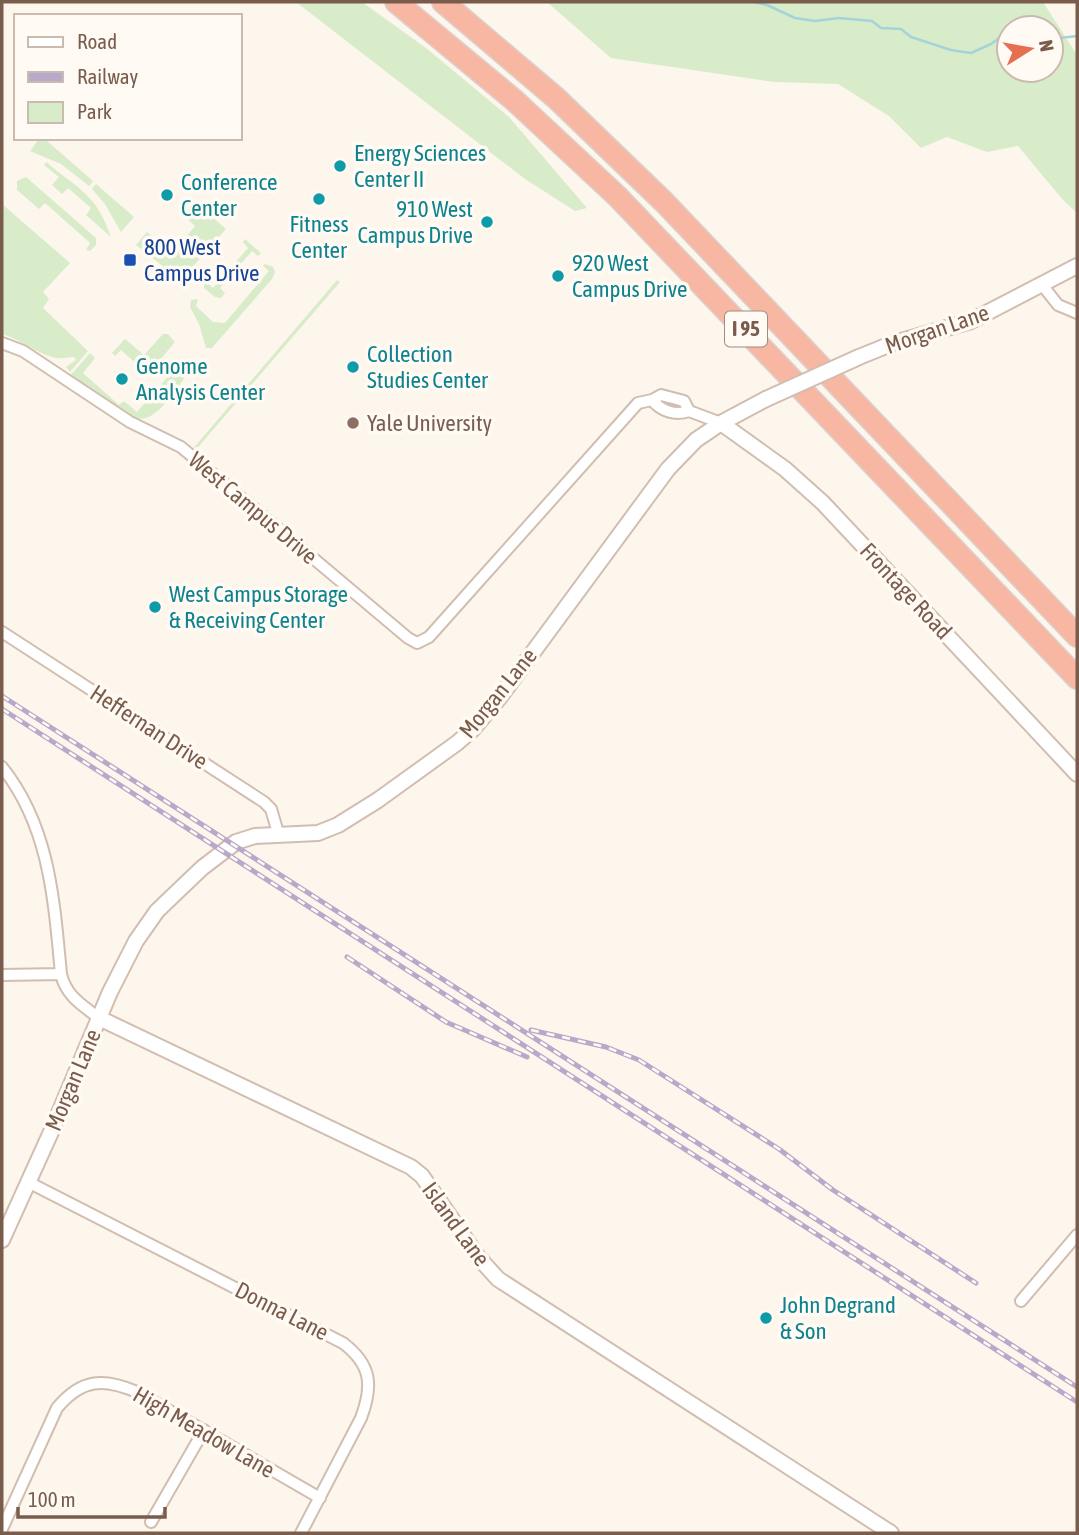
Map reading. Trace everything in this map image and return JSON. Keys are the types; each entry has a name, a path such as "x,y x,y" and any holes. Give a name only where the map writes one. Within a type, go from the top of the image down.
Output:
{"highway":[{"name":"I 95","path":"396,2 505,92 618,197 1077,678"},
{"name":"I 95","path":"443,2 535,80 639,176 1077,636"}],"street":[{"name":"Morgan Lane","path":"2,1240 135,941 168,900 202,867 244,838 318,833 338,825 379,800 474,729 668,469 696,440 766,399 891,344 971,321 1077,267"},
{"path":"1042,286 1058,305 1077,313"},
{"name":"West Campus Drive","path":"2,343 23,351 130,422 181,447 417,643 429,637 638,403 661,395 668,396 684,401 689,411 721,423"},
{"name":"Frontage Road","path":"721,423 785,470 823,503 1077,774"},
{"name":"Heffernan Drive","path":"2,632 264,802 271,809 279,836"},
{"path":"2,767 35,824 44,848 51,880 61,974 2,975"},
{"name":"Island Lane","path":"61,974 71,997 99,1018 411,1167 422,1176 478,1257 498,1279 891,1533"},
{"name":"Donna Lane","path":"28,1182 344,1343 354,1351 363,1363 368,1377 366,1403 361,1418 301,1533"},
{"path":"1021,1301 1077,1235"},
{"name":"High Meadow Lane","path":"2,1529 57,1408 84,1386 106,1382 137,1392 320,1498"},
{"path":"151,1522 204,1430"}],"green space":[{"path":"296,2 362,2 426,48 509,117 587,208 575,211 525,179"},
{"path":"547,2 1043,2 1051,14 995,14 995,84 1065,84 1065,36 1077,55 1077,213 1018,146 987,152 947,137 921,148 889,116 838,84 774,82 611,58"},
{"path":"38,140 48,140 93,181 89,186 61,164 30,151"},
{"path":"46,162 92,201 111,237 86,215 91,208 68,188 62,194 52,185 59,177 44,165"},
{"path":"26,177 96,238 96,245 90,251 86,250 90,243 45,203 39,209 17,190 17,181"},
{"path":"96,184 134,217 121,232 105,204 92,189"},
{"path":"195,202 226,229 189,271 174,275 136,245 147,232 172,254 195,226 185,217"},
{"path":"2,204 70,263 43,292 49,299 43,308 88,351 70,372 66,367 76,360 74,357 50,357 2,334"},
{"path":"245,239 261,253 258,256 252,251 220,288 225,293 221,298 215,297 204,285 207,283 213,288 248,248 243,242"},
{"path":"265,264 273,267 275,272 272,279 212,348 206,348 199,324 190,307 191,300 198,299 196,306 213,322 225,323 269,271 263,266"},
{"path":"337,280 340,282 187,460 191,451"},
{"path":"163,334 168,334 175,342 148,374 121,350 115,356 112,353 125,339 144,355"},
{"path":"90,353 95,358 83,373 119,405 124,401 137,412 183,359 190,359 190,365 177,390 157,411 149,417 135,418 69,377"}],"waterway":[{"path":"754,2 795,18 815,21 839,18 872,21 881,28 901,29 911,37 951,50 971,53 995,41"},
{"path":"1065,37 1077,36"}],"railway":[{"path":"2,696 1077,1387"},
{"path":"2,709 1077,1402"},
{"path":"347,957 446,1022 527,1057"},
{"path":"531,1030 606,1047 639,1060 779,1149 833,1190 976,1283"}],"place":[{"name":"Energy Sciences Center II","path":"340,166"},
{"name":"Conference Center","path":"167,195"},
{"name":"Fitness Center","path":"319,199"},
{"name":"910 West Campus Drive","path":"487,222"},
{"name":"800 West Campus Drive","path":"130,260"},
{"name":"920 West Campus Drive","path":"558,276"},
{"name":"Collection Studies Center","path":"353,367"},
{"name":"Genome Analysis Center","path":"122,379"},
{"name":"Yale University","path":"353,423"},
{"name":"West Campus Storage & Receiving Center","path":"155,607"},
{"name":"John Degrand & Son","path":"766,1318"}]}
